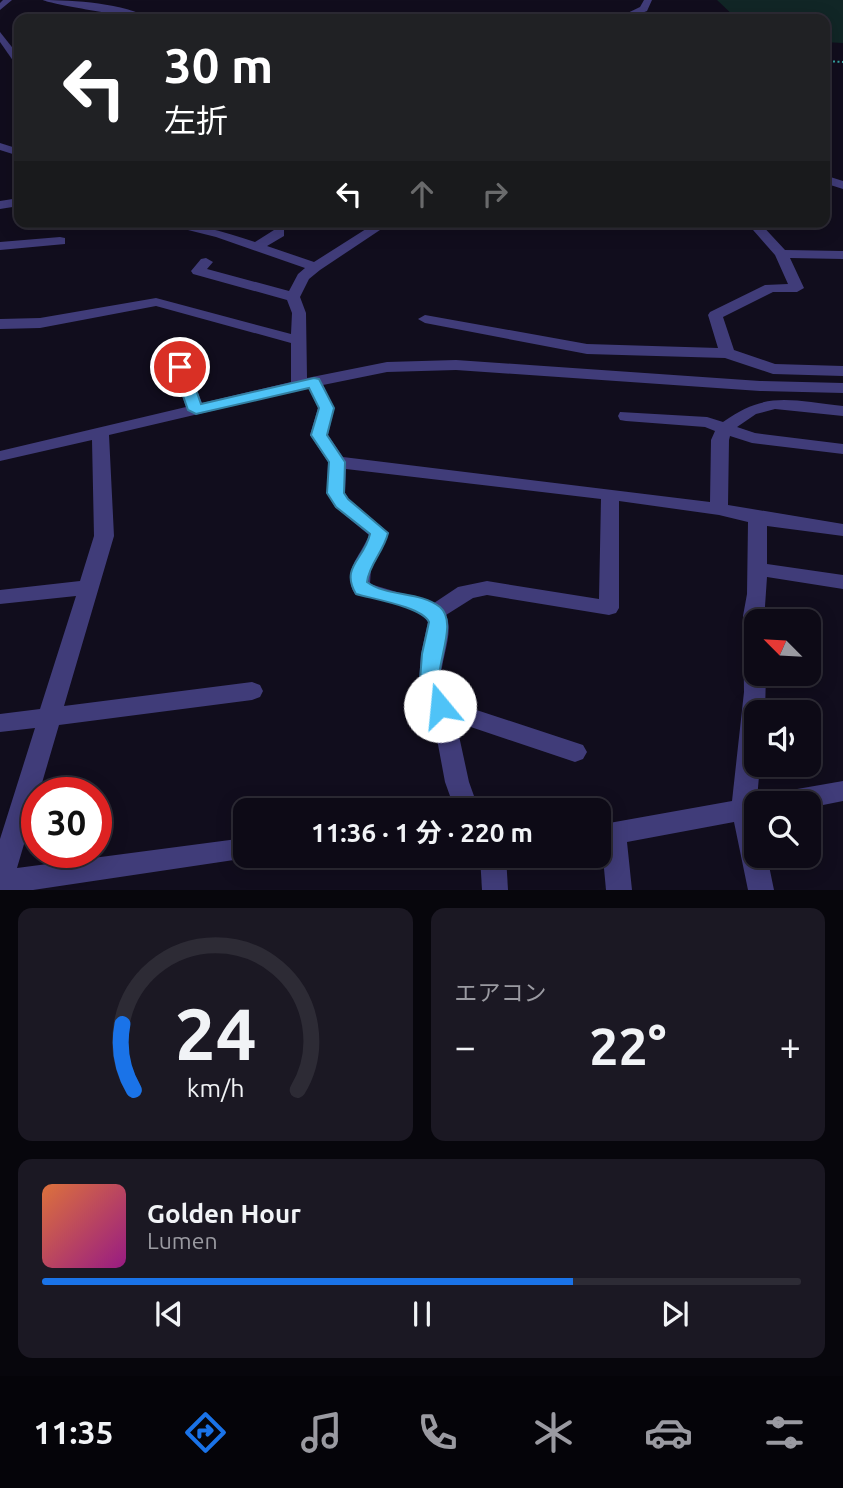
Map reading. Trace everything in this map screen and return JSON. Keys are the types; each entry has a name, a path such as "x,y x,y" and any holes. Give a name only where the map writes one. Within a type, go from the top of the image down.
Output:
{"street":[{"path":"0,7 8,0"},
{"path":"47,0 132,14"},
{"path":"632,14 644,9 648,0"},
{"path":"0,35 14,55"},
{"path":"3,62 4,51 8,47"},
{"path":"210,228 315,267"},
{"path":"371,228 303,277 293,297 299,313 300,341 307,383 327,408 319,435 337,462 335,493 342,503 379,533 377,545 359,571 358,582 362,589 421,605 435,613 439,622 432,654 429,694 440,706 446,722 457,782 463,798"},
{"path":"727,353 715,316 770,288 797,288 781,254 757,228"},
{"path":"256,247 279,233"},
{"path":"0,246 60,240"},
{"path":"781,254 843,256"},
{"path":"206,262 198,271 293,297"},
{"path":"0,324 40,323 156,302 300,341"},
{"path":"425,318 587,349 727,353 773,369 843,371"},
{"path":"0,456 307,383 387,367 456,365 760,386 843,388"},
{"path":"180,367 196,410"},
{"path":"719,509 720,440 725,428 750,411 775,404 843,411"},
{"path":"626,416 707,422 751,438 843,449"},
{"path":"100,433 104,536 47,717 0,882 233,851"},
{"path":"337,462 610,494 843,530"},
{"path":"435,613 459,594 473,588 609,608 610,494"},
{"path":"751,791 755,692 752,616 757,594 758,518"},
{"path":"757,569 843,582"},
{"path":"0,597 88,587"},
{"path":"0,723 252,691"},
{"path":"440,706 575,752"},
{"path":"821,795 843,791"},
{"path":"611,833 744,810"},
{"path":"611,856 619,890"},
{"path":"494,868 495,890"},
{"path":"758,868 761,890"}],"green space":[{"path":"717,0 843,0 843,43 830,42 830,14 732,14"}],"route":[{"path":"180,367 196,410 314,382 327,408 319,435 337,462 335,493 342,503 373,525 379,533 377,545 359,571 358,582 362,589 421,605 435,613 439,622 432,654 429,694 440,706"}]}
